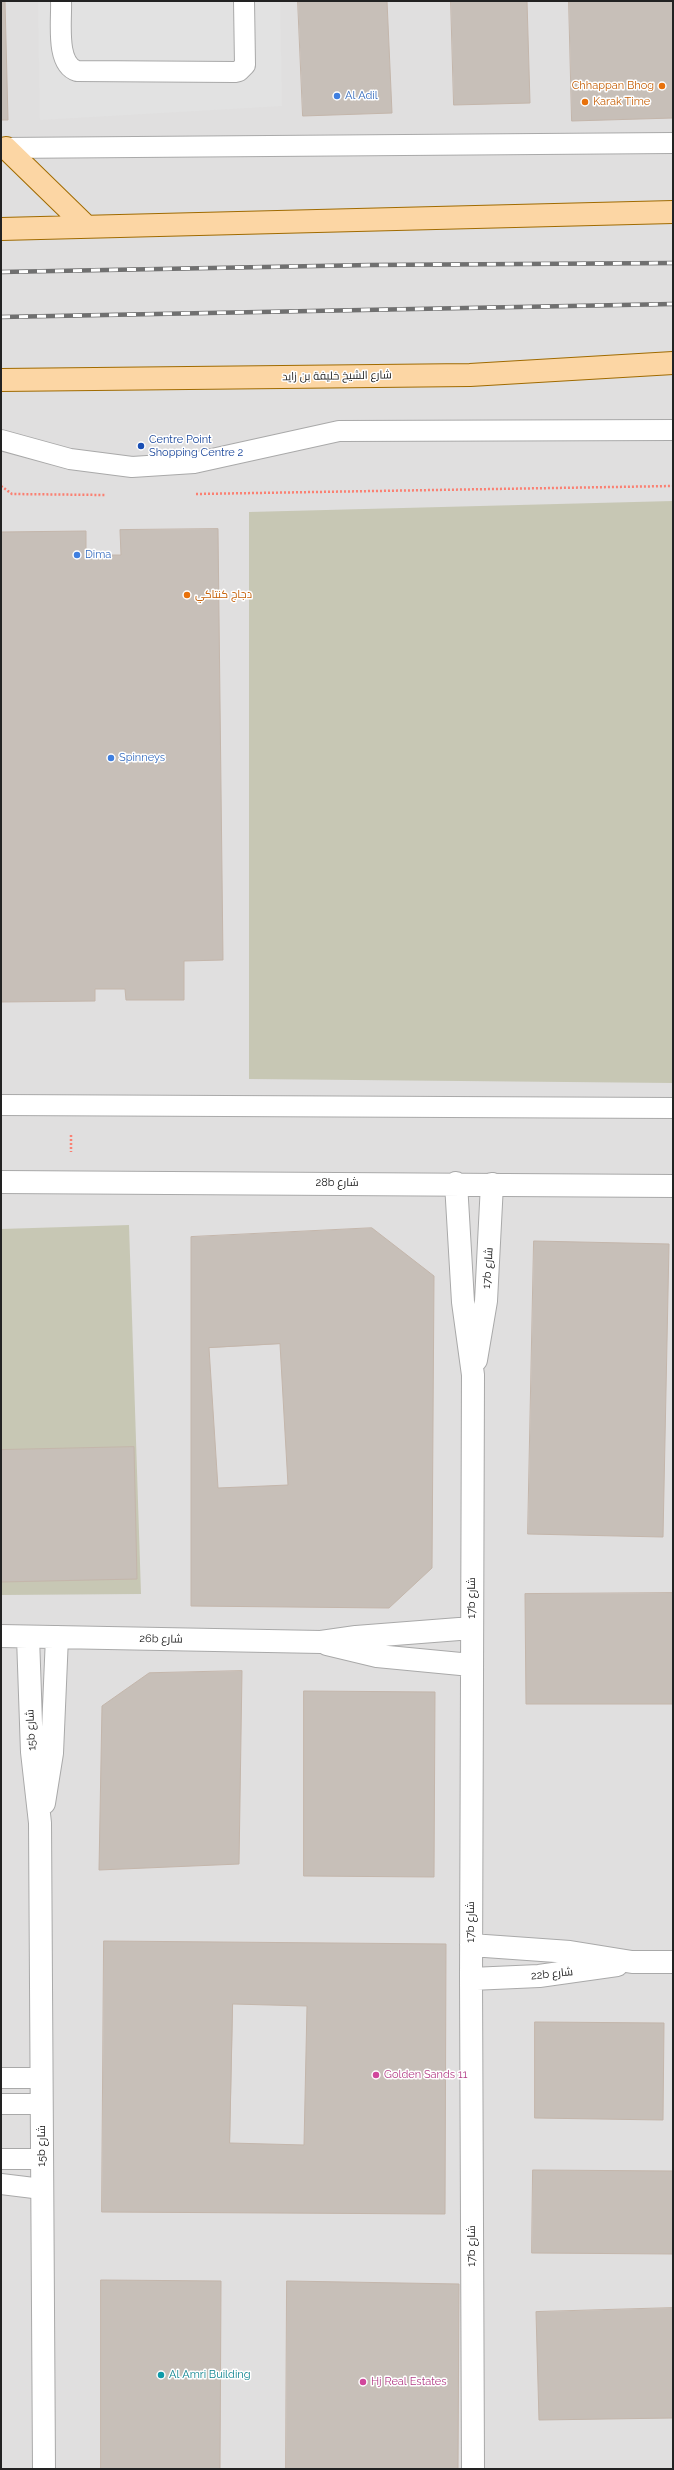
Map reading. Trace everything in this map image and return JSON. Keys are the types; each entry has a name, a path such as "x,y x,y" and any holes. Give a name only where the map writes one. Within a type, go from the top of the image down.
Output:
{"main road":[{"path":"3,148 87,227"},
{"path":"1,229 673,212"},
{"name":"شارع الشيخ خليفة بن زايد","path":"1,380 470,375 673,363"}],"street":[{"name":"28b شارع","path":"1,1182 456,1183 673,1186"},
{"name":"17b شارع","path":"456,1183 463,1302 473,1375 471,1945 473,2469"},
{"name":"17b شارع","path":"473,1375 486,1301 492,1184"},
{"name":"26b شارع","path":"1,1636 320,1642 356,1637 472,1628"},
{"name":"15b شارع","path":"28,1636 32,1752 40,1823 44,2469"},
{"name":"15b شارع","path":"40,1823 52,1752 57,1637"},
{"name":"26b شارع","path":"320,1642 371,1655 472,1665"},
{"name":"22b شارع","path":"471,1945 570,1952 632,1962"},
{"name":"22b شارع","path":"471,1979 539,1976 632,1962 673,1962"}],"lane":[{"path":"61,1 63,58 70,69 77,71 227,72 239,71 245,65 244,1"},
{"path":"3,148 673,143"},
{"path":"1,440 86,462 132,467 155,467 194,463 339,431 673,430"},
{"path":"1,1105 673,1108"},
{"path":"1,2078 42,2078"},
{"path":"1,2104 42,2104"},
{"path":"1,2159 42,2159"},
{"path":"1,2184 42,2189"}],"path":[{"path":"1,486 12,494 106,495"},
{"path":"193,494 673,486"},
{"path":"70,1105 72,1183"}],"shaded area":[{"path":"1,1 673,1 673,2469 1,2469"},
{"path":"38,1 280,1 282,106 40,120"},
{"path":"673,501 673,1083 249,1079 249,512"},
{"path":"129,1225 141,1594 1,1595 1,1229"}],"building":[{"path":"1,1 5,1 8,120 1,120"},
{"path":"298,1 387,1 392,113 303,116"},
{"path":"451,1 527,1 530,103 454,105"},
{"path":"569,1 673,1 673,118 572,121"},
{"name":"Spinneys","path":"218,529 223,960 184,961 184,1000 126,1000 125,989 95,989 95,1001 1,1002 1,532 86,531 86,555 121,555 120,530"},
{"path":"372,1228 434,1276 432,1568 389,1608 191,1606 191,1237","holes":["280,1344 288,1485 218,1488 209,1348"]},
{"path":"534,1241 669,1244 663,1537 528,1534"},
{"path":"134,1447 137,1579 1,1582 1,1450"},
{"path":"673,1593 673,1704 526,1704 525,1594"},
{"path":"242,1671 239,1864 99,1870 102,1706 149,1673"},
{"path":"304,1691 435,1692 434,1877 304,1876"},
{"name":"Golden Sands 11","path":"104,1941 446,1944 445,2214 102,2212","holes":["233,2004 307,2006 304,2145 230,2143"]},
{"path":"535,2022 664,2023 663,2120 535,2118"},
{"path":"533,2170 673,2171 673,2254 532,2253"},
{"name":"Al Amri Building","path":"101,2280 221,2281 220,2469 101,2469"},
{"path":"287,2281 459,2284 458,2469 286,2469"},
{"path":"673,2308 673,2418 539,2420 536,2312"}],"railway":[{"path":"1,272 370,265 673,263"},
{"path":"1,317 673,304"}],"place":[{"name":"Chhappan Bhog","path":"662,86"},
{"name":"Al Adil","path":"337,96"},
{"name":"Karak Time","path":"585,102"},
{"name":"Centre Point Shopping Centre 2","path":"141,446"},
{"name":"Dima","path":"77,555"},
{"name":"دجاج كنتاكي","path":"187,595"},
{"name":"Spinneys","path":"111,758"},
{"name":"Golden Sands 11","path":"376,2075"},
{"name":"Al Amri Building","path":"161,2375"},
{"name":"Hj Real Estates","path":"363,2382"}]}
